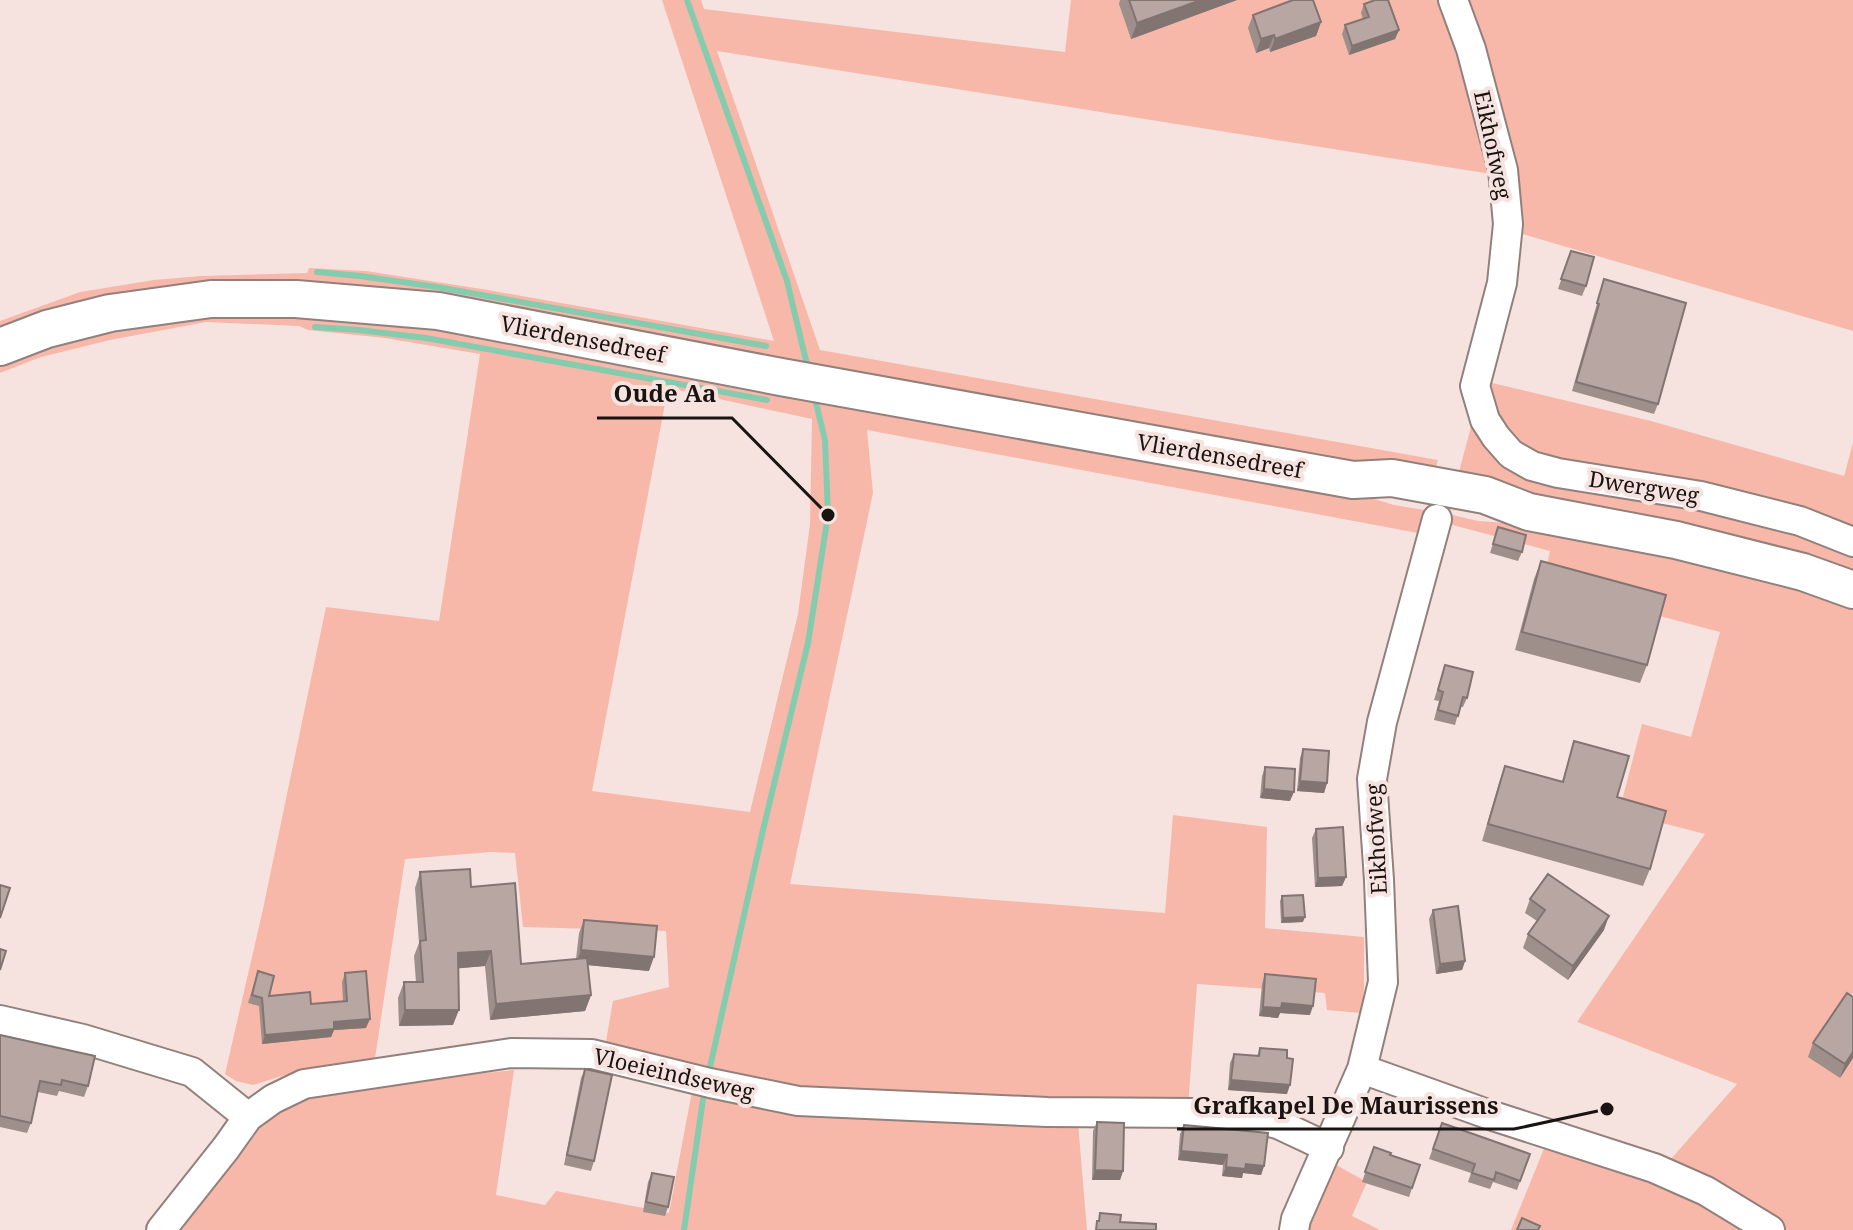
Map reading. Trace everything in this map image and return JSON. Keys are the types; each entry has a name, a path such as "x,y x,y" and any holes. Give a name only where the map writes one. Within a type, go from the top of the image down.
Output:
{"main road":[{"name":"Vlierdensedreef","path":"0,347 47,329 110,313 211,299 296,299 438,311 781,377 1353,480 1392,478 1485,495 1529,512 1676,540 1803,572 1853,590"}],"street":[{"name":"Eikhofweg","path":"1453,0 1471,49 1503,170 1508,224 1502,283 1475,386"},
{"name":"Dwergweg","path":"1475,386 1485,420 1496,437 1511,454 1532,466 1701,496 1800,521 1853,542"},
{"name":"Eikhofweg","path":"1294,1230 1296,1219 1362,1069 1383,982 1372,779 1382,722 1437,519"},
{"path":"0,1020 83,1039 192,1072 248,1117 161,1230"},
{"name":"Vloeieindseweg","path":"248,1117 273,1099 304,1084 511,1053 592,1054 798,1101 1243,1117 1278,1124 1329,1148"},
{"path":"1362,1069 1493,1116 1654,1168 1706,1191 1770,1230"}],"shaded area":[{"path":"662,0 701,0 704,9 1065,52 1071,0 1442,0 1491,174 717,51 820,350 1438,460 1433,478 375,294 0,333 0,321 80,292 201,276 307,273 309,268 366,271 488,290 774,341"},
{"path":"1463,0 1853,0 1853,331 1519,233"},
{"path":"379,315 1358,494 1424,510 1418,533 867,430 873,493 790,884 1165,913 1173,815 1267,827 1265,928 1364,937 1361,1013 1327,1010 1325,993 1197,984 1188,1107 797,1090 604,1053 613,1001 669,987 666,931 523,927 515,853 491,852 405,859 374,1065 285,1075 253,1085 236,1081 225,1074 326,607 439,621 480,354 385,338 308,330 299,326 206,322 41,357 0,373 0,355 149,316","holes":["668,388 812,419 810,524 798,614 750,812 592,791"]},
{"path":"1484,381 1651,421 1844,476 1853,443 1853,531 1551,462 1506,436"},
{"path":"1476,408 1493,441 1853,551 1853,581 1456,483"},
{"path":"1448,514 1688,555 1853,605 1853,993 1845,1001 1853,1010 1853,1230 1786,1230 1663,1168 1737,1084 1577,1022 1705,834 1619,812 1642,724 1691,737 1720,632 1543,585 1550,551 1445,523"},
{"path":"514,1070 496,1195 545,1205 556,1191 669,1213 693,1086 1078,1123 1087,1230 175,1230 269,1113 302,1094"},
{"path":"1545,1146 1696,1198 1750,1230 1511,1230"},
{"path":"1329,1161 1367,1182 1352,1216 1380,1230 1303,1230"}],"building":[{"path":"1129,0 1201,0 1137,23"},
{"path":"1293,0 1313,0 1321,22 1275,39 1274,35 1261,39 1253,15"},
{"path":"1388,0 1399,30 1352,46 1345,25 1369,17 1364,4"},
{"path":"1571,251 1594,257 1586,286 1561,279"},
{"path":"1604,279 1686,303 1658,404 1576,382"},
{"path":"1498,527 1526,535 1522,552 1493,544"},
{"path":"1541,561 1666,595 1647,665 1522,632"},
{"path":"1445,665 1473,672 1467,698 1463,697 1458,716 1438,710 1443,692 1438,690"},
{"path":"1574,741 1629,756 1617,797 1666,811 1650,869 1488,824 1505,766 1563,782"},
{"path":"1303,749 1329,751 1327,783 1300,781"},
{"path":"1265,767 1295,769 1294,792 1264,789"},
{"path":"1343,827 1346,877 1318,878 1316,829"},
{"path":"470,869 471,887 515,883 521,964 587,958 591,995 496,1004 491,951 458,953 459,1010 405,1010 404,982 423,982 420,941 426,940 420,872"},
{"path":"1548,874 1609,916 1573,966 1528,934 1545,910 1530,899"},
{"path":"0,885 10,888 0,918"},
{"path":"1303,895 1305,917 1283,918 1282,896"},
{"path":"1458,906 1465,961 1440,964 1433,910"},
{"path":"584,920 657,926 654,957 581,950"},
{"path":"0,949 6,951 0,970"},
{"path":"258,971 274,976 269,996 310,992 311,1004 347,1001 345,973 366,971 370,1019 334,1022 334,1029 265,1035 262,998 252,995"},
{"path":"1265,974 1316,979 1313,1006 1282,1003 1281,1008 1263,1007"},
{"path":"1847,993 1853,997 1853,1052 1845,1064 1813,1043"},
{"path":"0,1035 95,1056 88,1086 62,1080 61,1085 40,1081 31,1123 0,1116"},
{"path":"1260,1048 1287,1050 1287,1058 1293,1059 1290,1085 1231,1080 1234,1054 1259,1056"},
{"path":"585,1069 612,1075 594,1161 567,1155"},
{"path":"1097,1122 1124,1123 1123,1171 1095,1170"},
{"path":"1442,1123 1530,1154 1520,1181 1496,1172 1494,1180 1472,1173 1475,1164 1433,1149"},
{"path":"1184,1125 1268,1133 1264,1166 1246,1164 1245,1169 1226,1167 1227,1155 1181,1151"},
{"path":"1374,1147 1420,1165 1412,1188 1365,1172"},
{"path":"652,1173 674,1177 668,1207 646,1202"},
{"path":"1100,1213 1121,1215 1120,1222 1156,1224 1156,1230 1096,1230"},
{"path":"1522,1218 1540,1226 1538,1230 1517,1230"}],"waterway":[{"path":"687,0 787,281 808,369"},
{"path":"317,272 437,287 766,346"},
{"path":"315,327 426,338 767,400"},
{"path":"710,1067 808,643 828,515 825,440 814,395"},
{"path":"684,1230 703,1099"}],"place":[{"name":"Oude Aa","path":"828,515"},
{"name":"Grafkapel De Maurissens","path":"1607,1109"}]}
